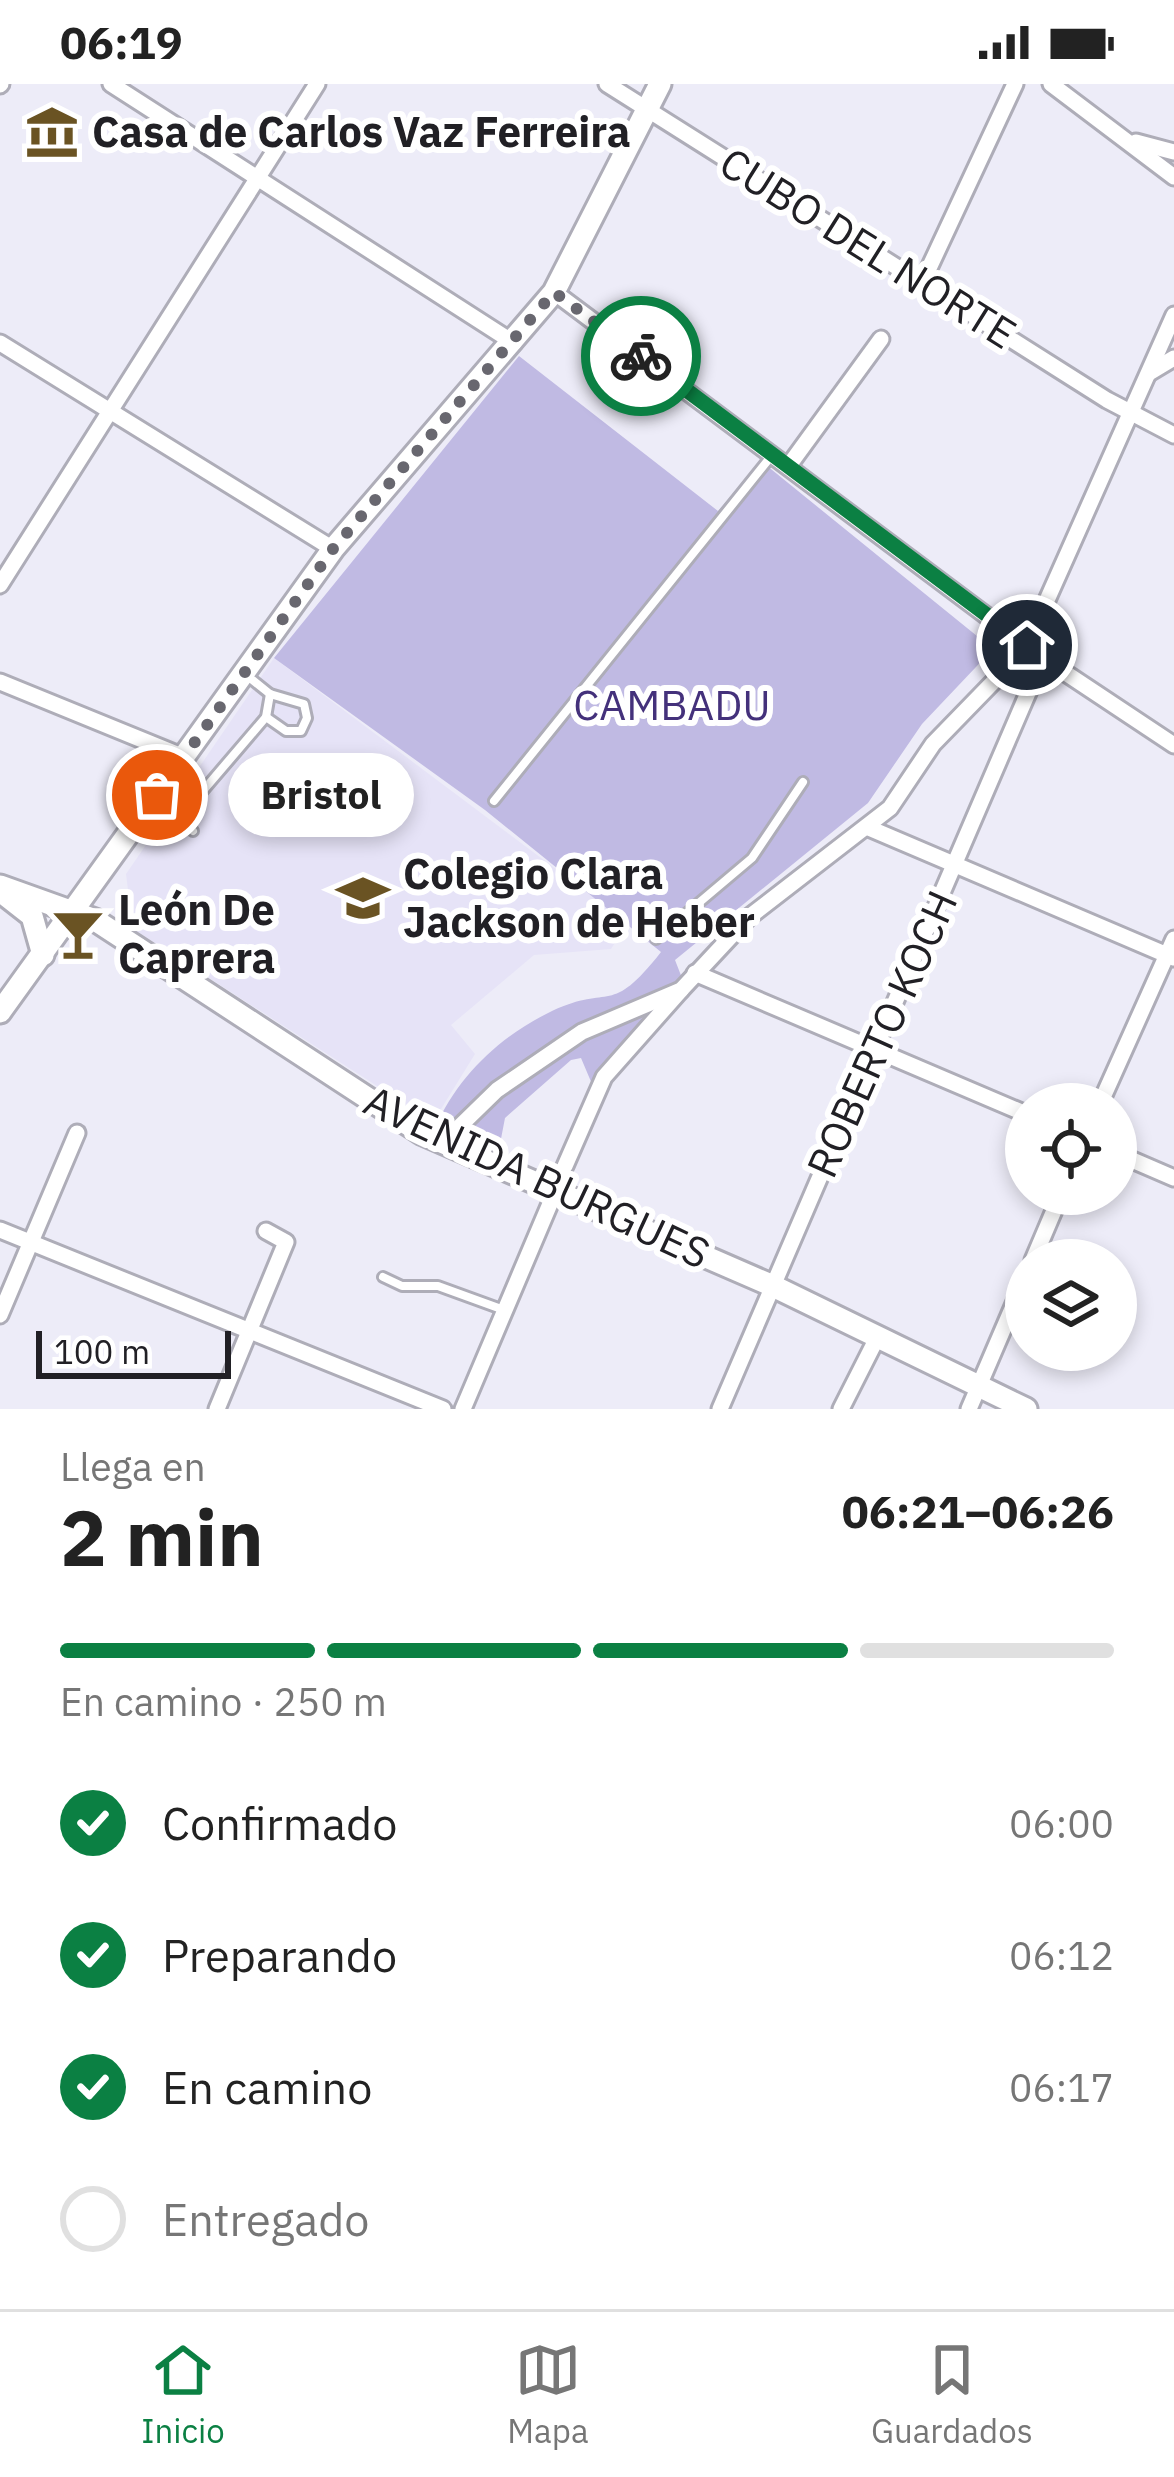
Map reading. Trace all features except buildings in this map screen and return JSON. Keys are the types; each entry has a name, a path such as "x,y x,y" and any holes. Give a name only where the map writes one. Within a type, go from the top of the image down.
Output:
{"street":[{"path":"111,84 514,343"},
{"path":"0,585 317,84"},
{"name":"CUBO DEL NORTE","path":"607,84 1174,435"},
{"path":"0,1012 333,549 554,292 660,84"},
{"path":"923,281 1015,84"},
{"path":"1052,84 1174,177"},
{"path":"1127,140 1174,152"},
{"path":"554,292 790,464 1043,658 1174,745"},
{"path":"1027,645 1174,315"},
{"path":"790,464 881,339"},
{"path":"0,343 333,549"},
{"path":"1149,373 1174,358"},
{"name":"ROBERTO KOCH","path":"720,1409 1043,658"},
{"path":"565,1166 604,1077 695,973 749,917 869,828 899,798 954,718 1001,674"},
{"path":"0,682 184,757"},
{"path":"869,828 1172,951 1110,1083"},
{"name":"AVENIDA BURGUES","path":"0,889 76,910 403,1122 772,1286 1026,1409"},
{"name":"AVENIDA BURGUES","path":"0,889 32,916 43,955"},
{"path":"695,973 1005,1105"},
{"path":"459,1127 497,1090 582,1032 681,990"},
{"path":"0,1315 77,1133"},
{"path":"1137,1162 1174,1178"},
{"path":"463,1409 555,1192"},
{"path":"0,1230 443,1409"},
{"path":"218,1409 286,1242 266,1231"},
{"path":"969,1409 1005,1325"},
{"path":"841,1409 878,1336"}],"lane":[{"path":"494,801 774,453"},
{"path":"244,673 270,694 304,704 307,718 301,731 286,731 266,717"},
{"path":"193,831 182,820 184,813 266,717 270,694"},
{"path":"656,939 752,858 803,782"},
{"path":"383,1277 402,1286 438,1286 505,1310"}],"shaded area":[{"name":"Colegio Clara Jackson de Heber","path":"274,658 628,923 611,949 534,955 451,1025 475,1054 433,1122 133,929 126,874"}],"green space":[{"name":"CAMBADU","path":"519,356 718,511 761,461 993,649 922,724 868,803 675,960 682,978 592,1084 581,1058 571,1060 505,1118 500,1144 494,1148 435,1128 468,1075 498,1045 533,1021 630,985 661,952 485,810 274,658"}],"way so far":[{"path":"157,795 333,549 554,292 641,356"}],"place":[{"name":"Casa de Carlos Vaz Ferreira","path":"52,132"},
{"name":"Bristol","path":"157,795"},
{"name":"Colegio Clara Jackson de Heber","path":"363,898"},
{"name":"León De Caprera","path":"78,934"}],"route":[{"path":"641,356 1027,645"}]}
